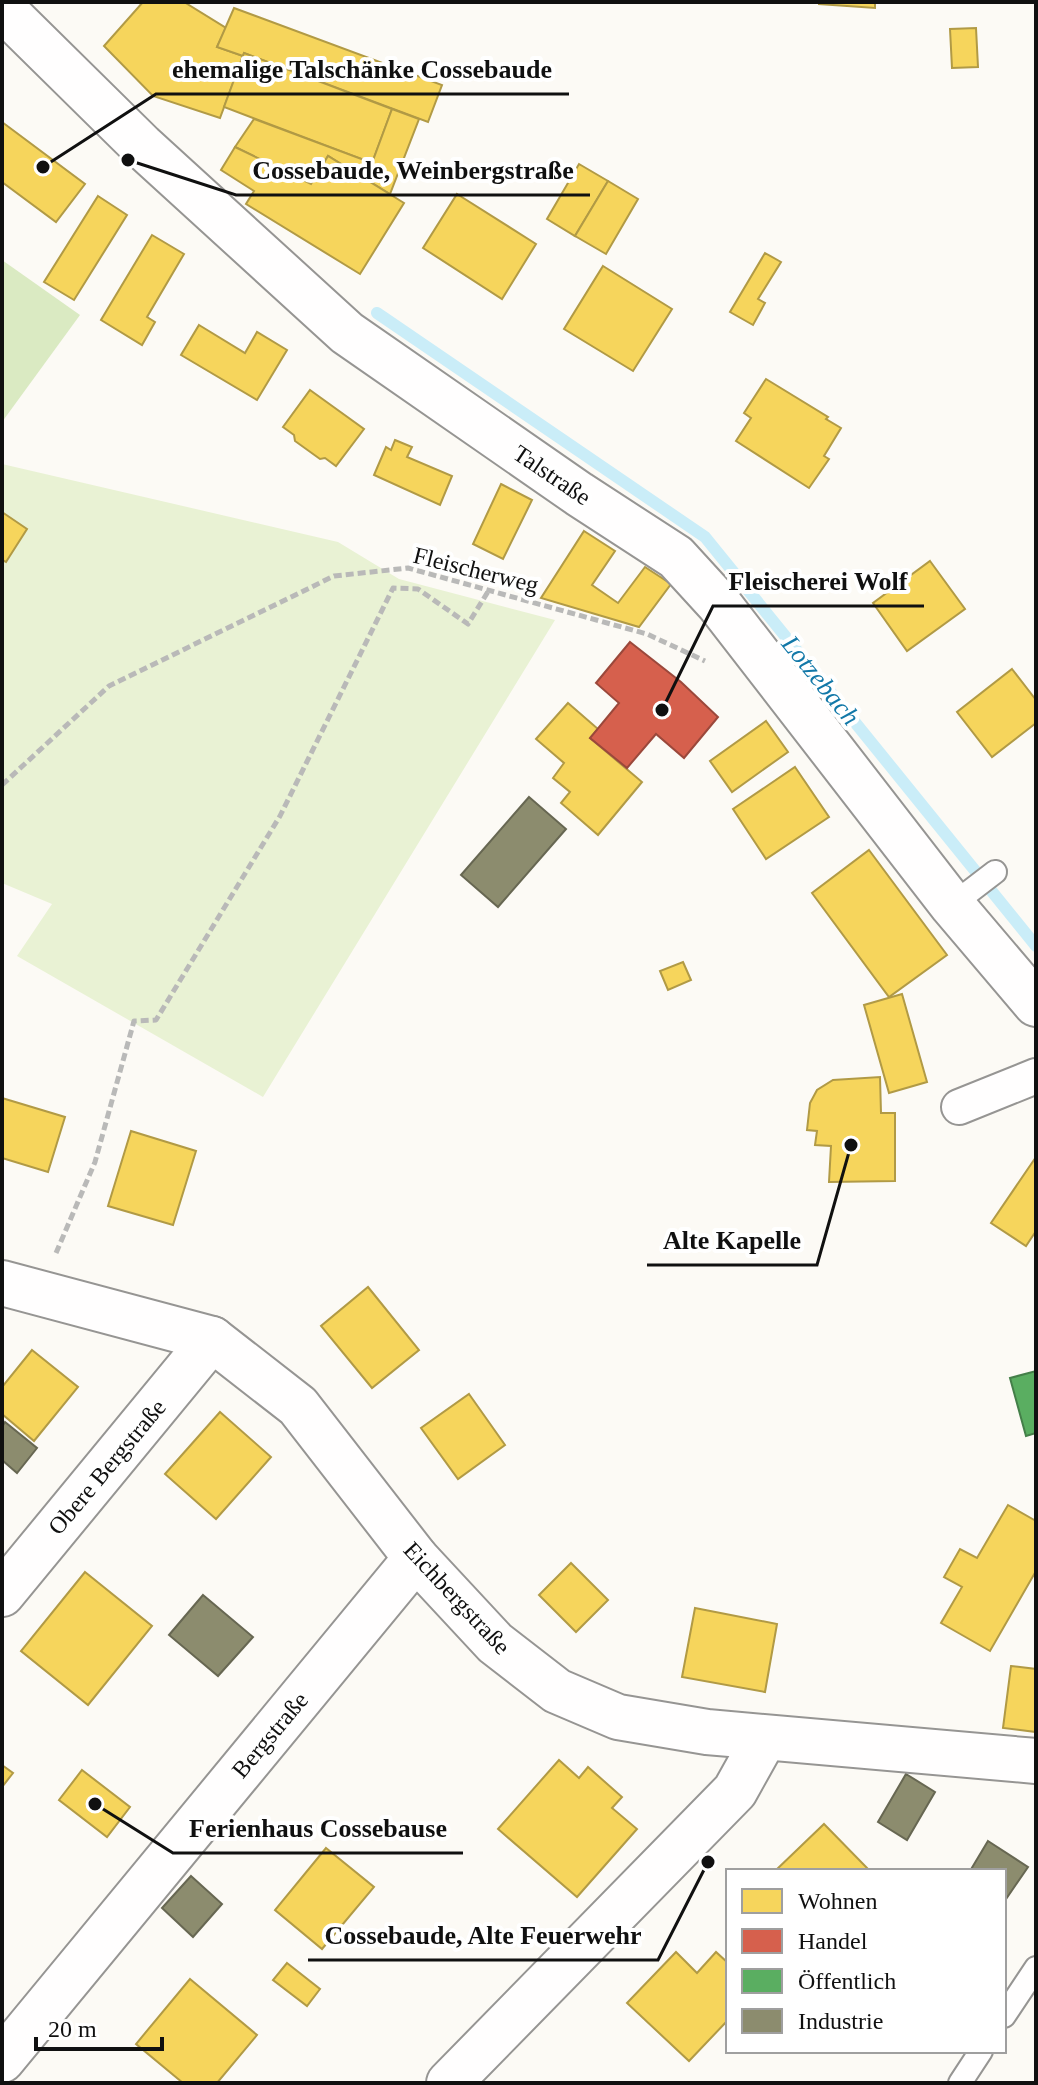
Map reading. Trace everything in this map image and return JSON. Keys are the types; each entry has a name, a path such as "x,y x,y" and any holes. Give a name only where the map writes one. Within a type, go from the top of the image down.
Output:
{"street":[{"name":"Talstraße","path":"2,8 142,146 347,333 579,494 676,557 719,604 963,897 1036,1004"},
{"path":"959,1107 1036,1076"},
{"name":"Eichbergstraße","path":"21,1288 212,1339 298,1406 416,1558 495,1643 557,1691 618,1717 764,1739 1036,1761"},
{"name":"Obere Bergstraße","path":"2,1594 212,1339"},
{"name":"Bergstraße","path":"2,2060 416,1558"},
{"path":"449,2083 735,1791 764,1739"}],"lane":[{"path":"963,897 995,872"},
{"path":"1006,2013 1036,1968"},
{"path":"960,2083 980,2053"}],"path":[{"name":"Fleischerweg","path":"2,785 109,686 334,576 408,568 647,634 714,665"},
{"path":"21,1288 95,1162 134,1021 156,1020 280,816 393,588 418,589 468,624 489,590"}],"green space":[{"path":"2,260 80,315 2,422"},
{"path":"2,464 338,542 399,579 555,620 263,1097 17,956 52,904 2,883"}],"building: Wohnen":[{"path":"143,2 184,2 226,28 217,47 243,56 220,118 153,96 104,46"},
{"path":"875,2 875,8 819,4"},
{"path":"234,8 442,85 428,122 244,53 243,56 217,47"},
{"path":"976,28 978,67 952,68 950,29"},
{"path":"244,53 392,109 372,163 224,107"},
{"path":"392,109 419,119 390,194 328,156 311,184 235,147 254,119 372,163"},
{"path":"2,122 85,184 56,222 2,182"},
{"path":"235,147 311,184 328,156 404,203 360,274 246,204 254,191 221,170"},
{"path":"579,164 608,181 575,236 547,219"},
{"path":"608,181 638,199 606,254 575,236"},
{"path":"457,194 536,244 502,299 423,248"},
{"path":"98,196 127,215 74,300 44,282"},
{"path":"152,235 184,254 147,317 155,322 142,345 101,320"},
{"path":"765,253 781,262 758,299 765,303 753,325 730,312"},
{"path":"603,266 672,309 633,371 564,329"},
{"path":"199,325 245,353 257,332 287,350 257,400 181,355"},
{"path":"766,379 841,428 824,456 829,459 809,488 736,441 751,418 744,413"},
{"path":"310,390 364,429 336,466 295,441 294,435 283,427"},
{"path":"395,440 412,447 407,457 452,476 440,505 374,475 386,447 391,450"},
{"path":"501,484 532,500 503,559 473,544"},
{"path":"2,512 27,529 6,562 2,560"},
{"path":"584,531 615,551 592,585 618,603 645,567 671,584 639,627 541,598"},
{"path":"930,561 965,609 907,651 873,603"},
{"path":"1012,669 1036,700 1036,723 992,757 957,712"},
{"path":"568,703 598,729 590,738 642,782 598,835 561,803 570,792 553,778 564,763 536,739"},
{"path":"766,721 788,752 732,792 710,761"},
{"path":"795,767 829,817 766,859 733,809"},
{"path":"869,850 947,955 889,997 812,893"},
{"path":"683,962 691,980 668,990 660,971"},
{"path":"902,994 927,1082 889,1093 864,1005"},
{"path":"880,1077 881,1113 895,1113 895,1181 829,1182 831,1146 815,1145 817,1131 807,1130 810,1103 817,1090 833,1080"},
{"path":"2,1098 65,1117 48,1172 2,1158"},
{"path":"131,1131 196,1151 173,1225 108,1206"},
{"path":"1036,1157 1036,1231 1026,1246 991,1223"},
{"path":"368,1287 419,1350 372,1388 321,1326"},
{"path":"32,1350 78,1387 34,1441 2,1414 2,1387"},
{"path":"469,1394 505,1445 458,1479 421,1428"},
{"path":"220,1412 271,1457 216,1519 165,1474"},
{"path":"1008,1505 1036,1521 1036,1571 990,1651 941,1623 962,1587 944,1577 960,1549 977,1558"},
{"path":"571,1563 608,1600 576,1632 539,1595"},
{"path":"85,1572 152,1626 88,1705 21,1651"},
{"path":"695,1608 777,1624 765,1692 682,1677"},
{"path":"1011,1666 1036,1669 1036,1732 1003,1728"},
{"path":"559,1760 579,1778 588,1767 622,1797 612,1808 637,1829 577,1897 498,1829"},
{"path":"2,1765 13,1773 2,1787"},
{"path":"82,1770 130,1807 107,1837 59,1800"},
{"path":"824,1824 868,1869 777,1869"},
{"path":"326,1848 374,1887 322,1949 275,1910"},
{"path":"676,1952 697,1973 716,1952 726,1961 726,2022 689,2061 627,2003"},
{"path":"287,1963 320,1989 307,2006 273,1980"},
{"path":"190,1979 257,2035 217,2083 183,2083 136,2044"}],"building: Handel":[{"path":"630,642 681,682 718,717 684,758 656,734 627,768 590,738 619,703 596,683"}],"building: Öffentlich":[{"path":"1036,1371 1036,1433 1026,1436 1010,1378"}],"building: Industrie":[{"path":"529,797 566,829 498,907 461,875"},
{"path":"5,1422 37,1448 17,1473 2,1460 2,1427"},
{"path":"203,1595 253,1637 218,1676 169,1635"},
{"path":"906,1774 935,1792 907,1840 878,1822"},
{"path":"988,1841 1028,1867 1006,1899 1006,1869 971,1869"},
{"path":"191,1876 222,1904 193,1937 162,1908"}],"waterway":[{"name":"Lotzebach","path":"377,313 705,537 1036,946"}],"place":[{"name":"Cossebaude, Weinbergstraße","path":"128,160"},
{"name":"ehemalige Talschänke Cossebaude","path":"43,167"},
{"name":"Fleischerei Wolf","path":"662,710"},
{"name":"Alte Kapelle","path":"851,1145"},
{"name":"Ferienhaus Cossebause","path":"95,1804"},
{"name":"Cossebaude, Alte Feuerwehr","path":"708,1862"}]}
